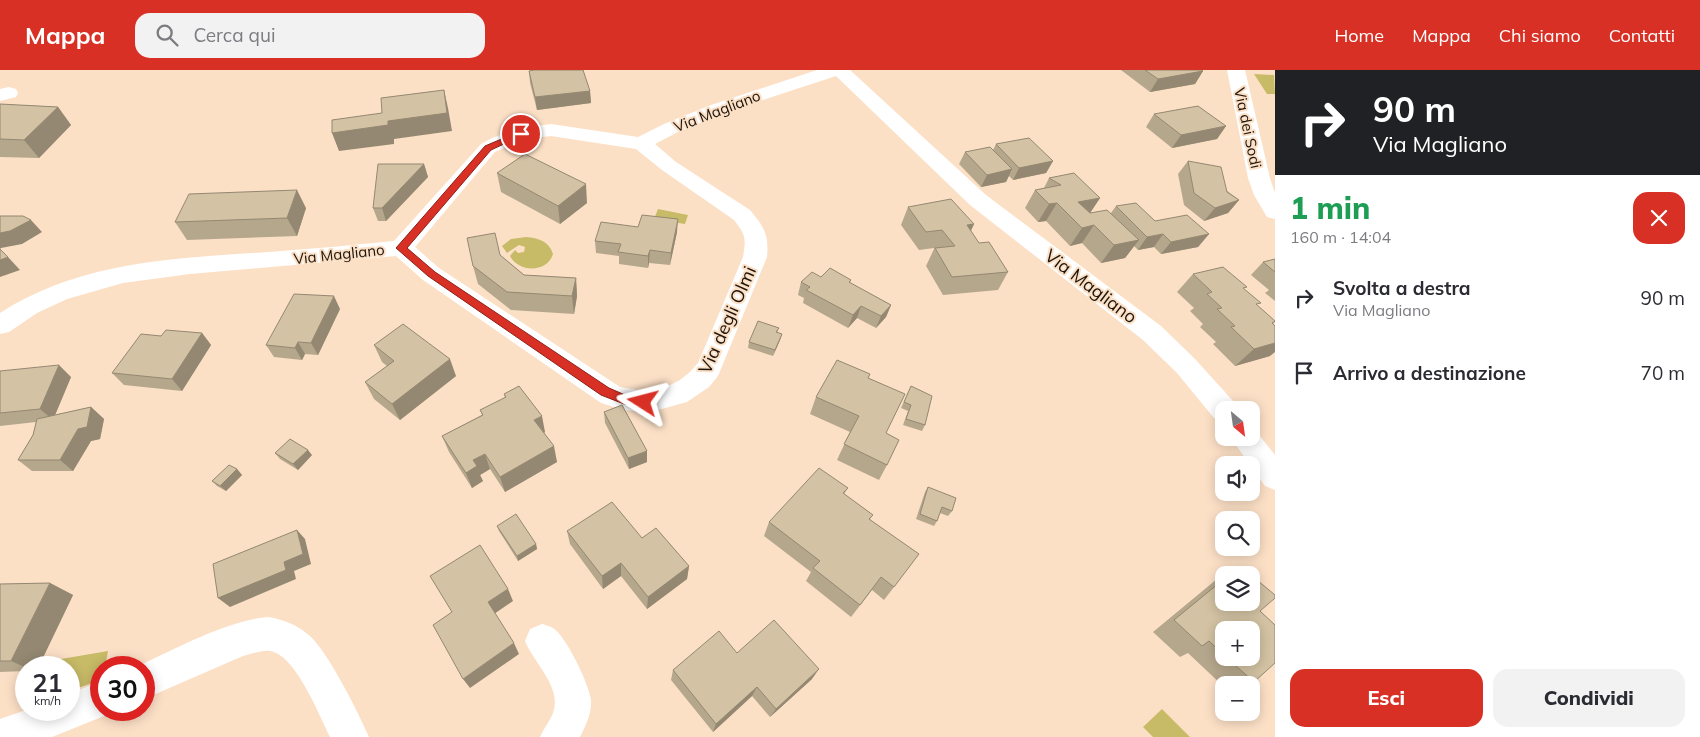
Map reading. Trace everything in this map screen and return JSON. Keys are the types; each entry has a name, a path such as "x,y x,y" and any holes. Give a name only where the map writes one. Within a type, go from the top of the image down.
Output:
{"street":[{"name":"Via Magliano","path":"0,325 21,310 47,296 114,277 176,268 401,248 488,148 499,142 521,134 551,130 642,144 661,132 729,105 790,83 838,70 978,200 1152,333 1186,366 1216,401"},
{"name":"Via dei Sodi","path":"1236,70 1260,184 1275,212"},
{"name":"Via degli Olmi","path":"401,248 431,274 611,395 624,400 643,402 675,396 697,383 709,369 755,257 757,239 751,226 738,211 670,166 642,144"},
{"path":"1251,446 1275,477"},
{"path":"155,676 240,640 257,635 274,635 291,643 303,654 350,737"},
{"path":"542,641 565,675 573,696 574,708 569,722 559,737"},
{"path":"0,737 42,723 90,703"}],"shaded area":[{"path":"1254,74 1274,75 1275,94 1267,94"},
{"path":"658,209 688,215 685,224 654,219"},
{"path":"526,237 539,239 549,246 553,254 545,265 533,268 520,266 510,256 515,250 518,253 524,252 525,247 519,245 507,253 502,246 511,239"},
{"path":"108,651 107,656 90,656 90,684 80,687 80,656"},
{"path":"1162,709 1190,737 1153,737 1143,727"}],"building":[{"path":"583,70 590,91 535,97 529,71"},
{"path":"1145,70 1201,70 1203,71 1158,79"},
{"path":"444,90 447,113 388,121 388,125 332,133 332,120 382,113 381,98"},
{"path":"0,104 58,107 24,140 0,139"},
{"path":"1198,106 1226,126 1181,135 1154,114"},
{"path":"1029,138 1053,161 1019,168 996,144"},
{"path":"990,147 1012,169 987,175 965,152"},
{"path":"525,154 586,184 558,206 497,173"},
{"path":"1188,161 1221,167 1227,192 1239,200 1215,208 1194,193"},
{"path":"378,164 424,164 382,208 373,208"},
{"path":"1074,173 1100,198 1078,202 1090,213 1107,210 1139,240 1114,245 1094,225 1082,228 1057,203 1049,204 1035,190 1061,185 1049,178"},
{"path":"297,190 287,218 175,222 189,194"},
{"path":"951,199 974,224 967,225 979,243 989,242 1008,272 952,277 935,248 955,246 942,230 926,232 908,207"},
{"path":"1136,203 1155,221 1187,215 1209,234 1171,242 1163,234 1147,237 1116,206"},
{"path":"642,215 678,219 671,253 650,250 648,256 618,252 621,244 595,241 601,222 638,227"},
{"path":"0,216 23,216 31,220 10,231 0,233"},
{"path":"495,233 500,255 524,275 576,278 572,296 507,292 473,266 467,238"},
{"path":"0,249 8,257 0,260"},
{"path":"1275,259 1275,272 1263,262"},
{"path":"1223,267 1247,287 1243,288 1261,303 1256,304 1275,321 1272,323 1275,326 1275,343 1254,349 1231,327 1235,326 1217,309 1222,308 1207,294 1212,292 1193,274"},
{"path":"830,268 851,280 849,282 891,305 881,316 861,306 853,315 806,290 810,287 801,282 812,272 821,277"},
{"path":"294,294 334,296 311,343 298,342 295,348 266,345"},
{"path":"758,321 779,328 776,332 782,334 775,350 749,342"},
{"path":"403,324 450,359 392,404 365,382 394,361 374,345"},
{"path":"166,330 202,333 172,379 112,373 141,334 161,336"},
{"path":"837,360 870,374 868,378 905,394 886,433 899,440 887,465 844,444 859,416 816,397"},
{"path":"59,365 40,409 0,413 0,371"},
{"path":"519,386 542,416 534,420 554,446 500,477 485,454 473,460 477,466 466,473 442,436 483,415 480,410 506,397 504,394"},
{"path":"911,386 932,396 925,425 906,419 911,405 904,402"},
{"path":"622,405 647,451 628,458 604,412"},
{"path":"91,407 87,427 78,429 60,460 18,460 33,435 37,419"},
{"path":"290,439 308,450 293,464 275,453"},
{"path":"229,465 237,469 220,486 212,481"},
{"path":"819,468 848,488 843,493 873,515 869,519 919,554 894,587 881,577 860,605 813,568 820,561 769,522"},
{"path":"928,487 956,498 952,511 942,507 937,521 920,514"},
{"path":"612,502 642,538 656,528 689,566 648,597 621,563 602,576 567,531"},
{"path":"516,514 536,544 517,556 497,526"},
{"path":"297,530 303,554 284,562 286,570 218,598 213,564"},
{"path":"480,545 508,589 488,602 514,643 463,679 433,625 452,612 430,576"},
{"path":"1260,582 1275,595 1275,598 1260,611"},
{"path":"50,583 11,661 0,661 0,584"},
{"path":"1215,586 1215,611 1260,611 1275,625 1275,663 1260,677 1247,676 1236,666 1260,666 1260,621 1215,621 1215,647 1209,641 1202,646 1174,620"},
{"path":"774,620 819,669 776,709 757,687 716,724 673,670 719,631 737,653"}],"route":[{"path":"521,134 488,148 401,248 431,274 605,392 624,400 643,402"}]}
